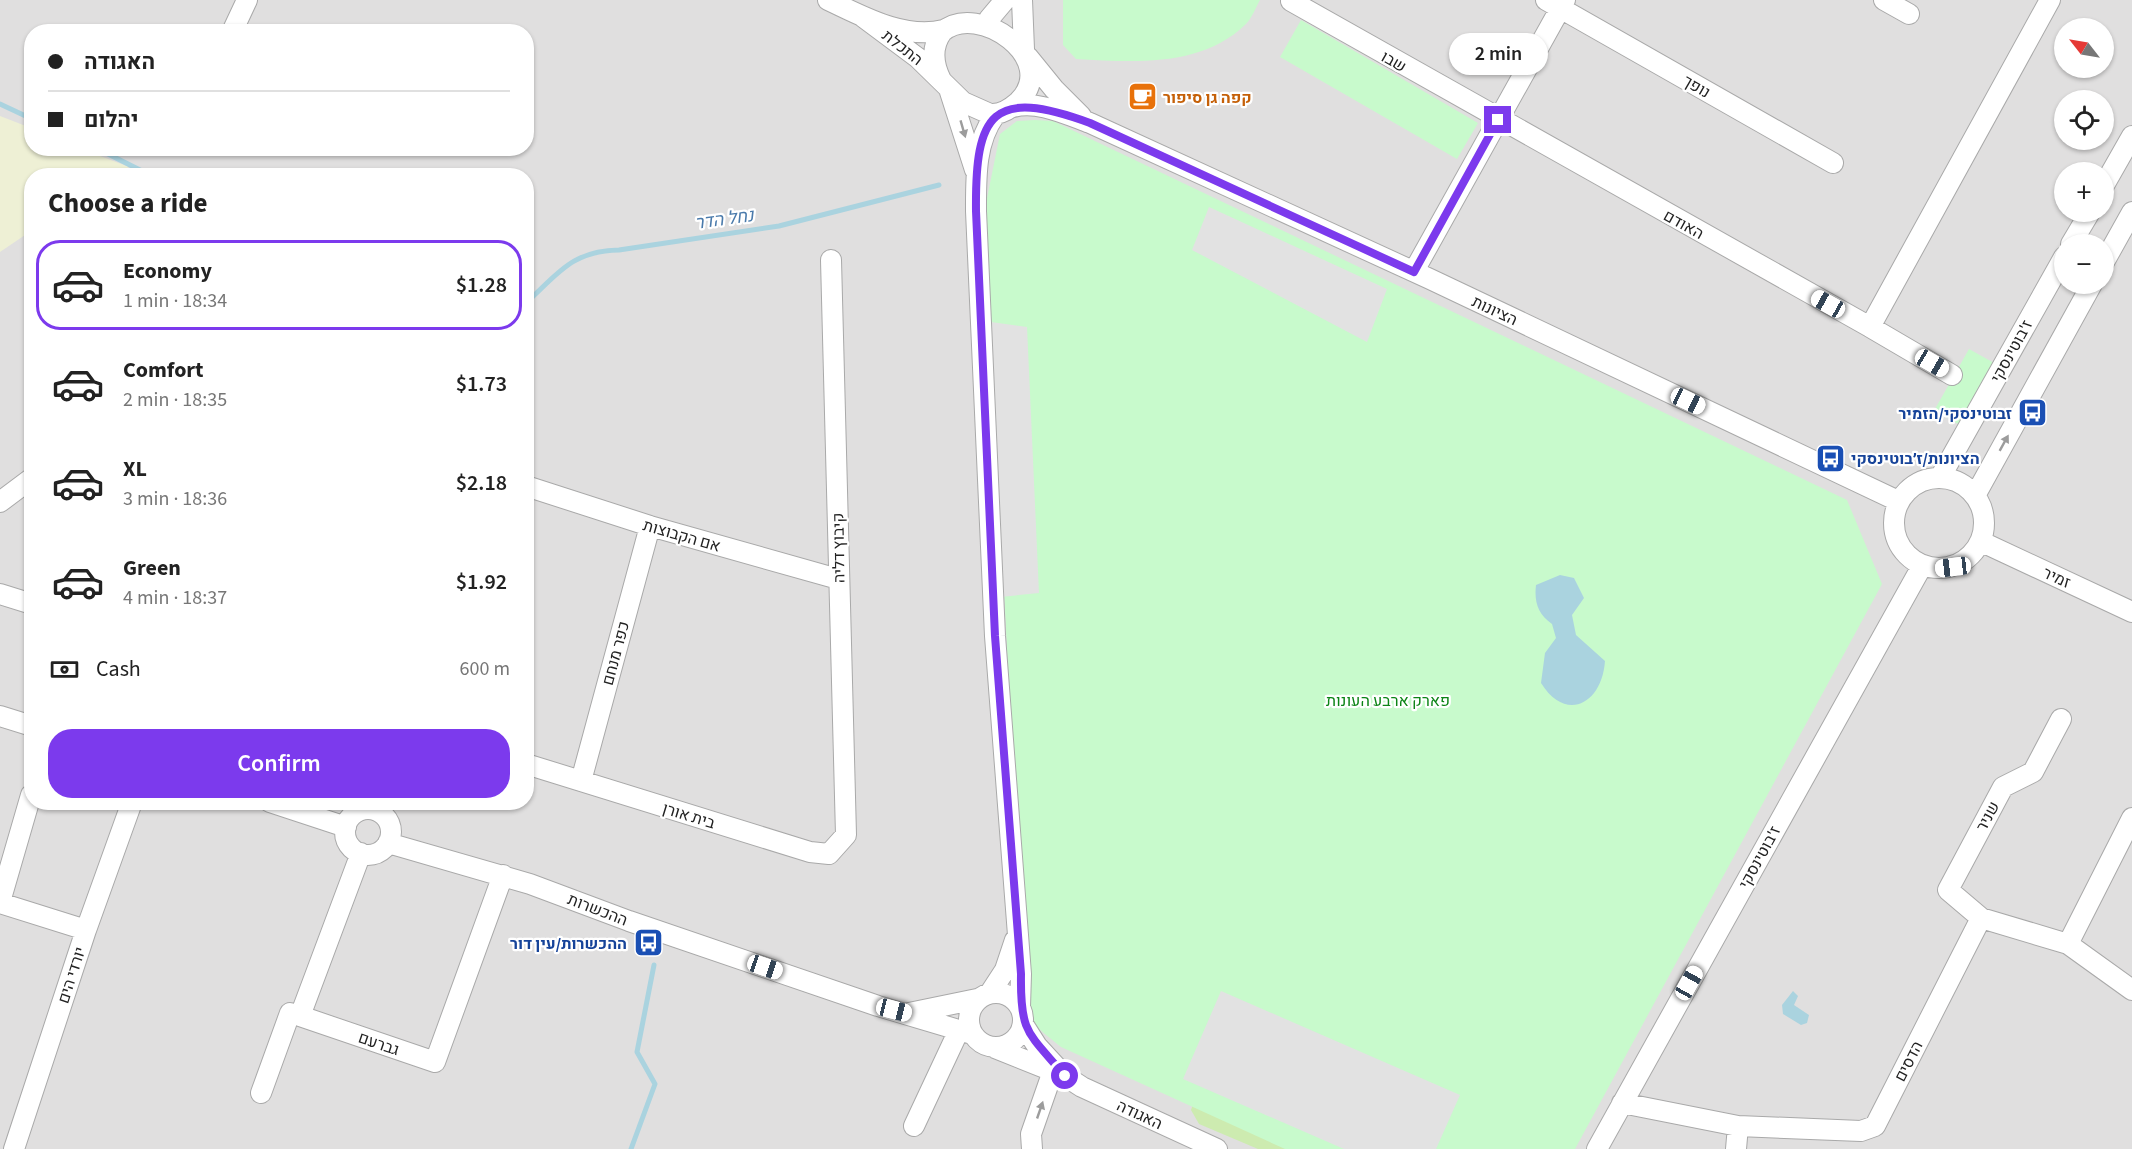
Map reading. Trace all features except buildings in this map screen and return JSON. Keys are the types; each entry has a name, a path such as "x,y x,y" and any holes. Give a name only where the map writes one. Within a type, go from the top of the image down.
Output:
{"street":[{"path":"236,24 247,0"},
{"name":"התכלת","path":"828,0 863,17 894,28 926,32 946,27"},
{"path":"976,172 944,83 934,64 934,55 939,37 946,27 1005,0"},
{"path":"965,1032 982,1044 995,1048 1014,1041 1022,1016 1021,974 995,636 976,172 985,133 1003,112 1022,98 1029,82 1031,67 1026,53 1022,0"},
{"path":"1884,0 1909,14"},
{"path":"1870,327 2050,0"},
{"name":"שבו","path":"1291,1 1498,120"},
{"path":"1414,272 1498,120 1557,3"},
{"name":"נופך","path":"1557,3 1833,163"},
{"path":"977,11 1026,53"},
{"name":"התכלת","path":"863,17 918,58 944,83"},
{"name":"הציונות","path":"1026,53 1070,106 1090,123"},
{"path":"944,83 972,107 1003,112"},
{"name":"הציונות","path":"1003,112 1026,106 1048,108 1090,123 1414,272 1898,501"},
{"name":"האודם","path":"1498,120 1952,375"},
{"path":"2114,168 2132,136"},
{"path":"2114,244 2132,212"},
{"name":"קיבוץ דליה","path":"831,260 846,835"},
{"name":"ז'בוטינסקי","path":"1941,476 2054,275"},
{"path":"1976,494 2086,294"},
{"path":"1941,476 1956,480 1976,494 1984,523 1982,542 1968,558 1953,567 1922,566 1911,559 1900,547 1894,532 1893,516 1898,501 1911,486 1925,479 1941,476"},
{"path":"0,502 24,484"},
{"name":"אם הקבוצות","path":"534,489 650,526 838,579"},
{"name":"כפר מנחם","path":"581,781 650,526"},
{"name":"זמיר","path":"1982,542 2132,612"},
{"name":"ז'בוטינסקי","path":"1597,1149 1922,566"},
{"path":"0,594 24,602"},
{"path":"0,716 24,724"},
{"name":"שניר","path":"1981,918 1948,890 2003,787 2034,772 2061,719"},
{"name":"בית אורן","path":"534,766 810,852 829,854 846,835"},
{"path":"27,810 0,903 86,930"},
{"name":"יורדי הים","path":"14,1149 86,930 129,810"},
{"path":"294,810 346,827"},
{"path":"361,810 350,818 346,827 348,842 361,853 373,854 387,843 390,825 378,810"},
{"path":"2068,944 2132,818"},
{"name":"ההכשרות","path":"387,843 503,875 878,1006 909,1013 965,1032"},
{"path":"261,1093 290,1013 300,1016 361,853"},
{"name":"גברעם","path":"300,1016 435,1062 503,875"},
{"path":"1981,918 2068,944 2132,990"},
{"name":"הדסים","path":"1622,1103 1738,1126 1861,1131 1875,1126 1981,918"},
{"path":"914,1126 965,1032 969,1016 1005,970 1017,932"},
{"path":"984,996 1005,994 1022,1016"},
{"name":"ההכשרות","path":"909,1013 984,996"},
{"name":"האגודה","path":"1022,1016 1037,1046 1059,1073"},
{"name":"האגודה","path":"995,1048 1059,1073 1082,1087 1217,1149"},
{"path":"1032,1149 1031,1134 1059,1073"},
{"path":"1736,1149 1738,1126"}],"shaded area":[{"path":"0,0 2132,0 2132,1149 0,1149"},
{"path":"1209,207 1387,289 1367,342 1192,250"},
{"path":"991,322 1027,327 1039,593 1000,597"},
{"path":"1221,991 1460,1095 1436,1149 1344,1149 1183,1079"}],"green space":[{"path":"1063,0 1260,0 1246,24 1228,38 1209,48 1166,59 1121,61 1076,59 1063,45"},
{"path":"1301,20 1478,123 1457,159 1280,57"},
{"path":"0,116 24,125 24,156 100,156 129,167 24,168 24,236 0,252"},
{"name":"פארק ארבע העונות","path":"1017,121 1053,121 1847,500 1882,584 1575,1149 1285,1149 1061,1047 1039,1029 1031,1018 1024,991 985,208 1000,134"},
{"path":"1969,349 1996,364 1961,426 1935,409"},
{"path":"1194,1101 1336,1149 1258,1149 1199,1124 1191,1110"}],"water":[{"path":"1560,575 1574,578 1584,598 1572,615 1576,635 1605,661 1597,688 1581,703 1571,705 1551,695 1541,683 1545,653 1556,638 1552,624 1543,616 1538,607 1536,585"},
{"path":"1793,991 1798,996 1794,1005 1809,1015 1807,1023 1801,1025 1783,1014 1782,1005"}],"waterway":[{"name":"נחל הדר","path":"0,104 24,115"},
{"name":"נחל הדר","path":"112,156 136,168"},
{"name":"נחל הדר","path":"534,296 566,266 603,251 779,226 939,185"},
{"path":"631,1149 655,1084 637,1052 654,965"}],"place":[{"name":"קפה גן סיפור","path":"1142,97"},
{"name":"זבוטינסקי/הזמיר","path":"2033,413"},
{"name":"הציונות/ז׳בוטינסקי","path":"1830,458"},
{"name":"ההכשרות/עין דור","path":"648,943"}],"route":[{"path":"1065,1076 1037,1046 1023,1024 1020,1007 1021,974 995,636 976,211 976,172 985,133 995,115 1015,106 1048,108 1058,111 1090,123 1414,272 1498,120"}]}
